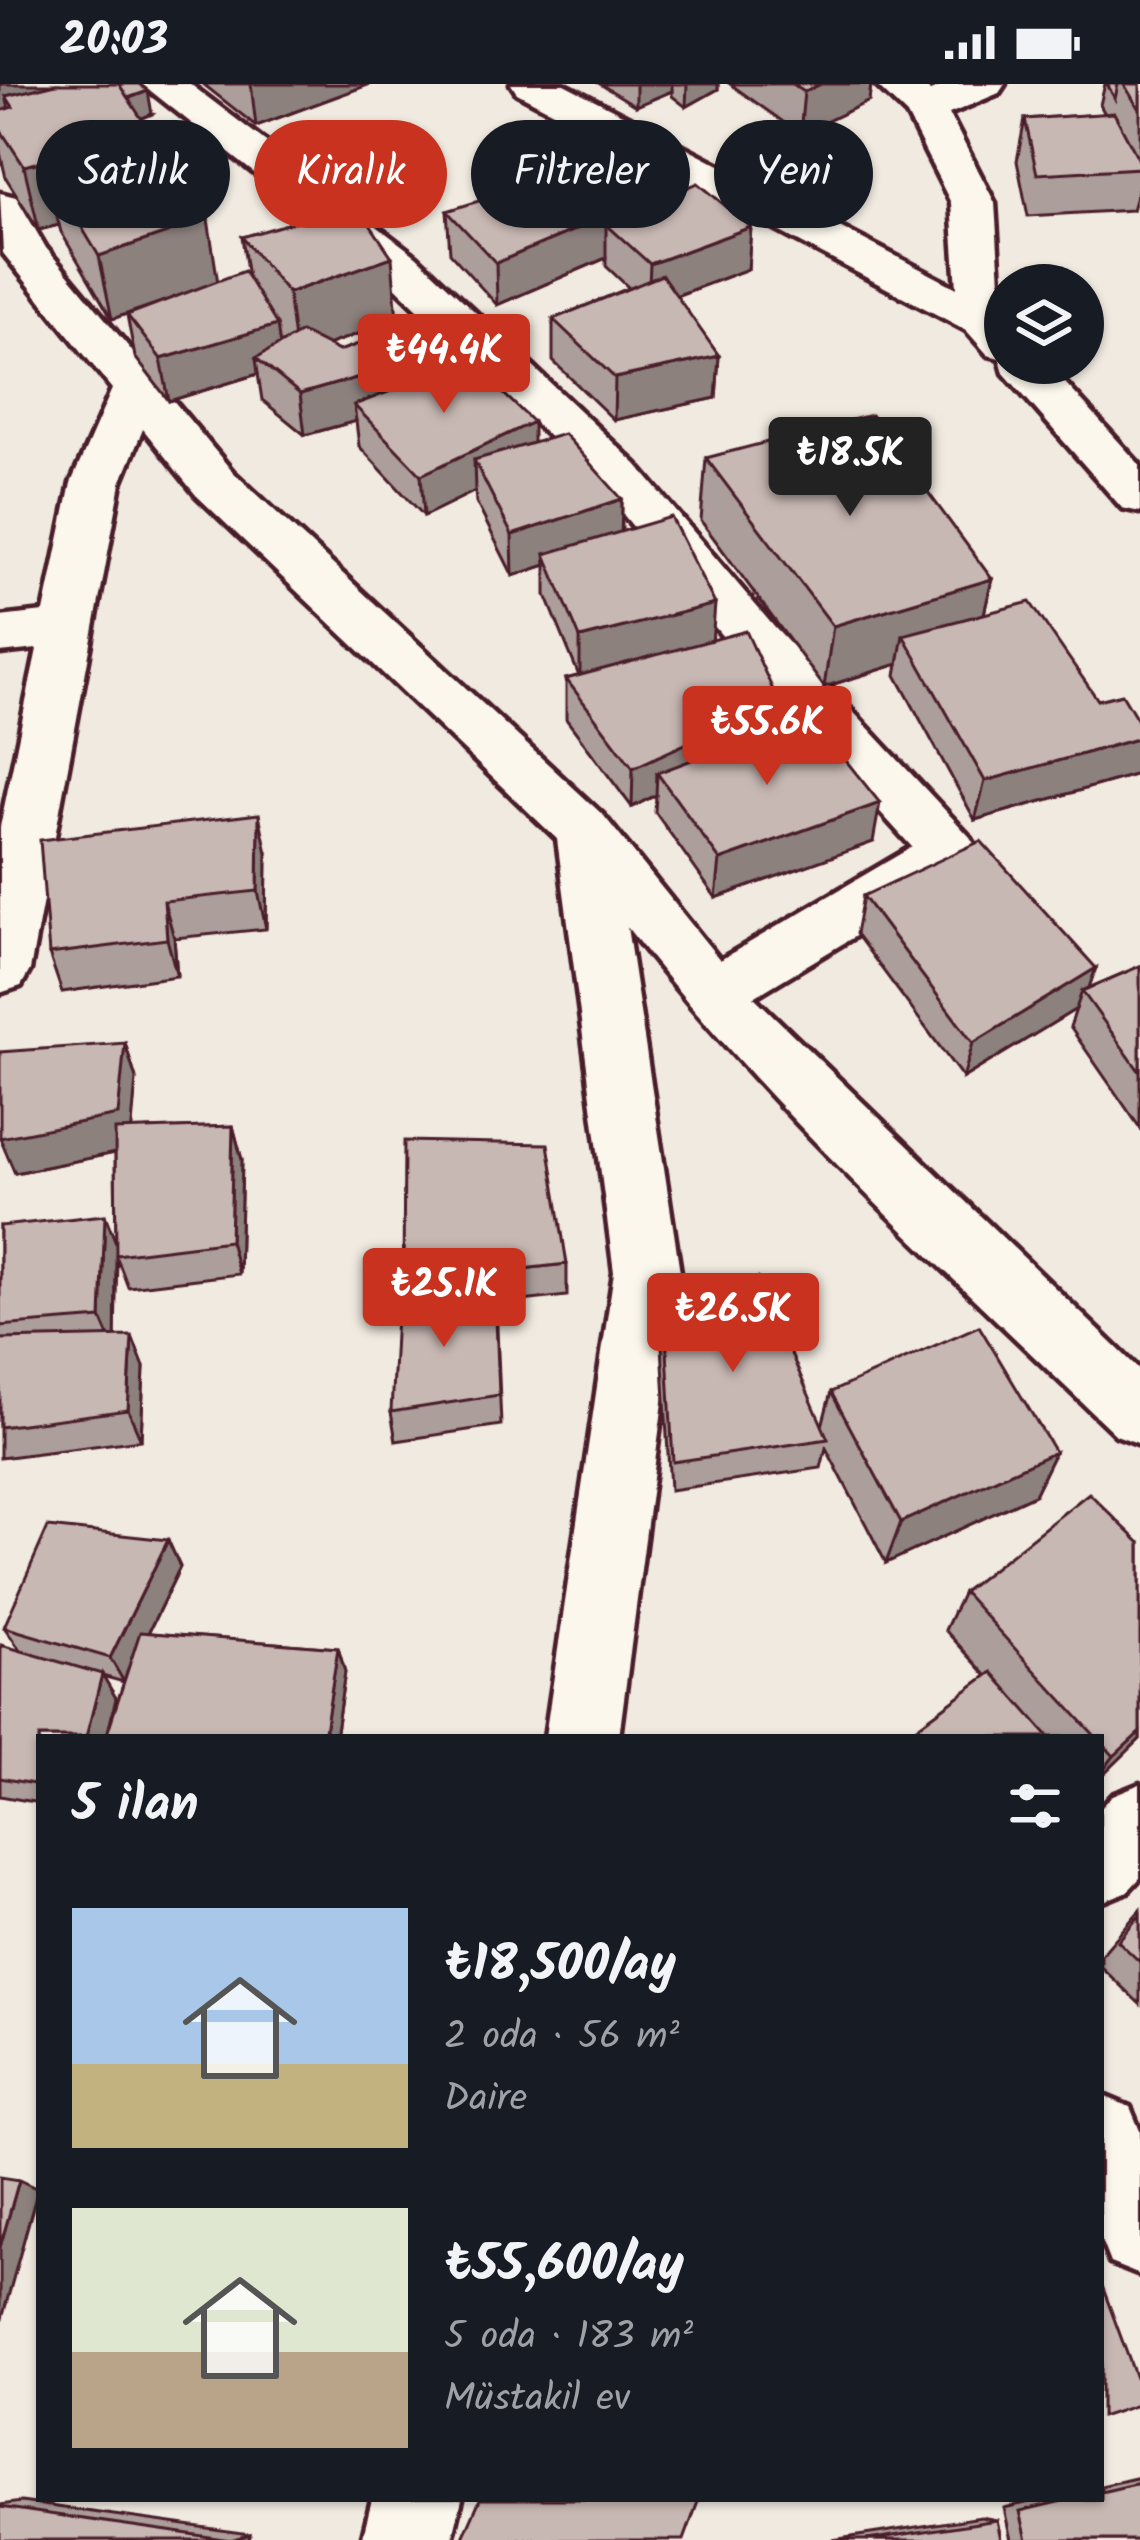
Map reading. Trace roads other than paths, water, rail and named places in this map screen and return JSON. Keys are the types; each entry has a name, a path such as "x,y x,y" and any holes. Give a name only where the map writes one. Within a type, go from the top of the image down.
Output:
{"street":[{"path":"163,84 400,266 618,475 756,641 950,852 712,993"},
{"path":"532,84 984,327"},
{"path":"984,84 910,96 973,203 984,274"},
{"path":"0,206 26,253 214,483 584,831 712,993 992,1274 1140,1414"},
{"path":"1040,384 1140,496"},
{"path":"0,970 96,483 136,388"},
{"path":"0,634 68,628"},
{"path":"582,1734 647,1272 584,831"},
{"path":"1104,1861 1140,1822"},
{"path":"1104,2143 1140,2233"},
{"path":"407,2540 415,2502"}]}
